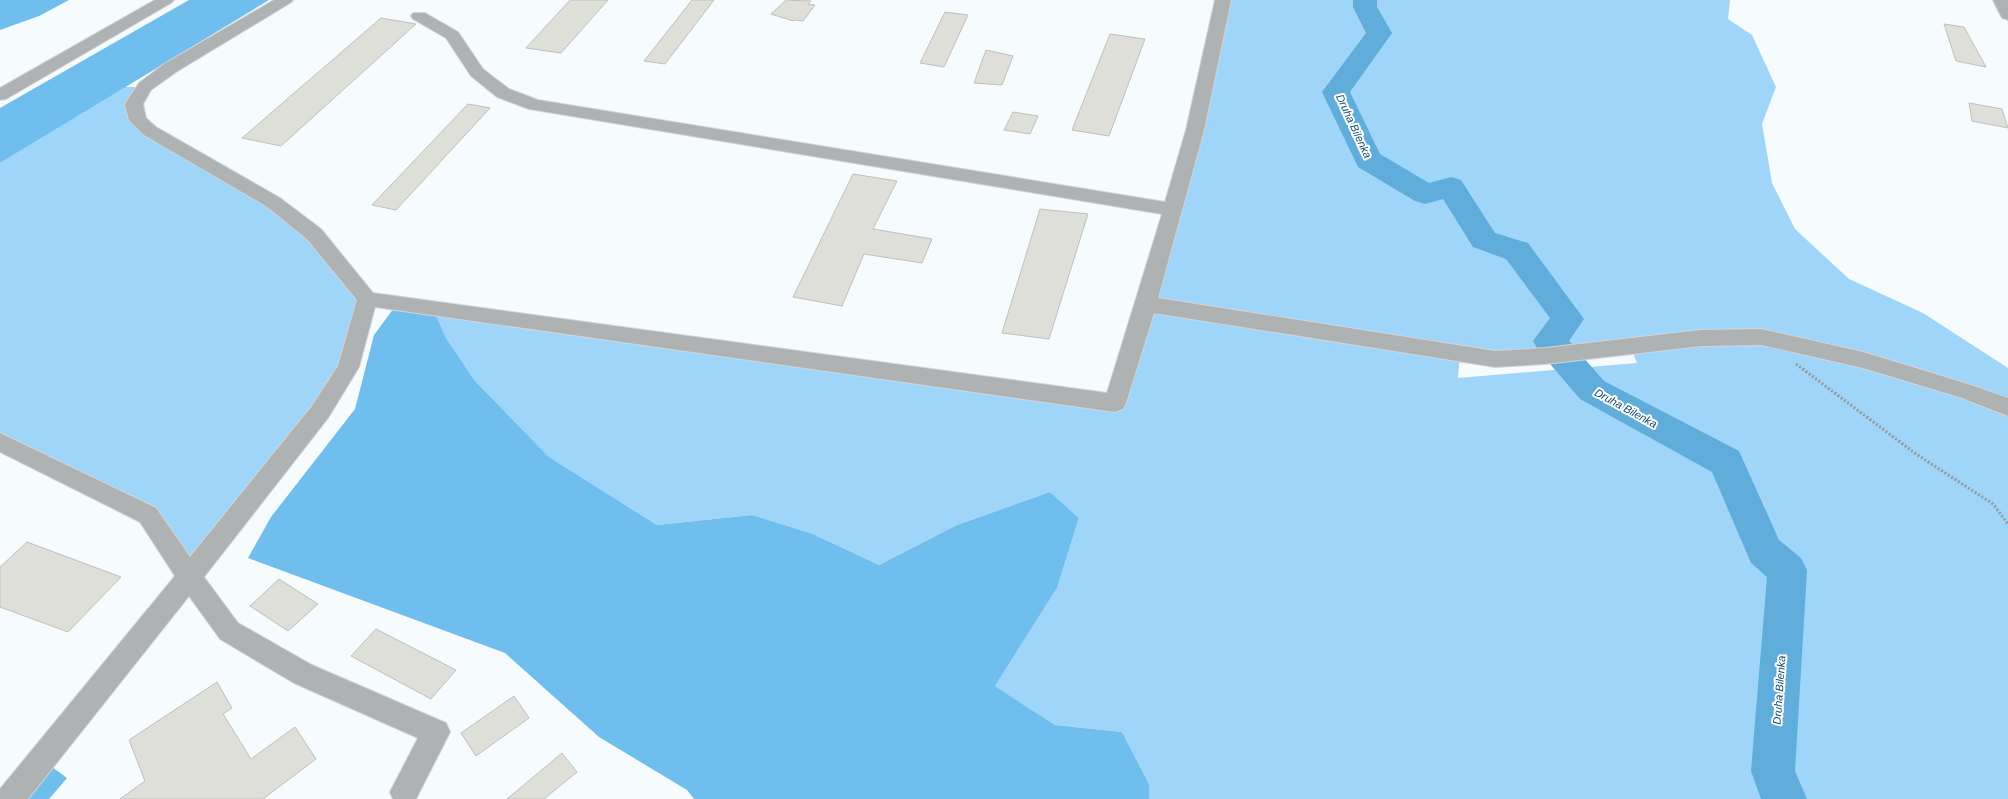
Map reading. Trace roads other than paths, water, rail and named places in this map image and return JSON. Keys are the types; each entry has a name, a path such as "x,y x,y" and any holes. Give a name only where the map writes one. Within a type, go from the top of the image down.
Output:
{"street":[{"path":"0,95 166,0"},
{"path":"285,0 170,68 145,87 134,104 138,120 150,131 273,202 314,234 367,299 1115,403 1146,304 1195,130 1218,1"},
{"path":"2001,0 2008,15"},
{"path":"419,16 452,35 477,72 503,93 535,106 1172,209"},
{"path":"10,799 320,412 348,367 367,299"},
{"path":"1146,304 1495,359 1545,356 1701,338 1761,336 1863,360 1968,392 2008,407"},
{"path":"0,442 148,515 189,577 229,631 303,674 436,732 404,792"}],"waterway":[{"name":"Druha Bilenka","path":"1365,0 1365,7 1379,33 1336,92 1368,160 1425,194 1451,187 1484,240 1517,251 1568,319 1550,341 1592,390 1726,462 1765,551 1787,570 1773,771 1784,799"}]}
